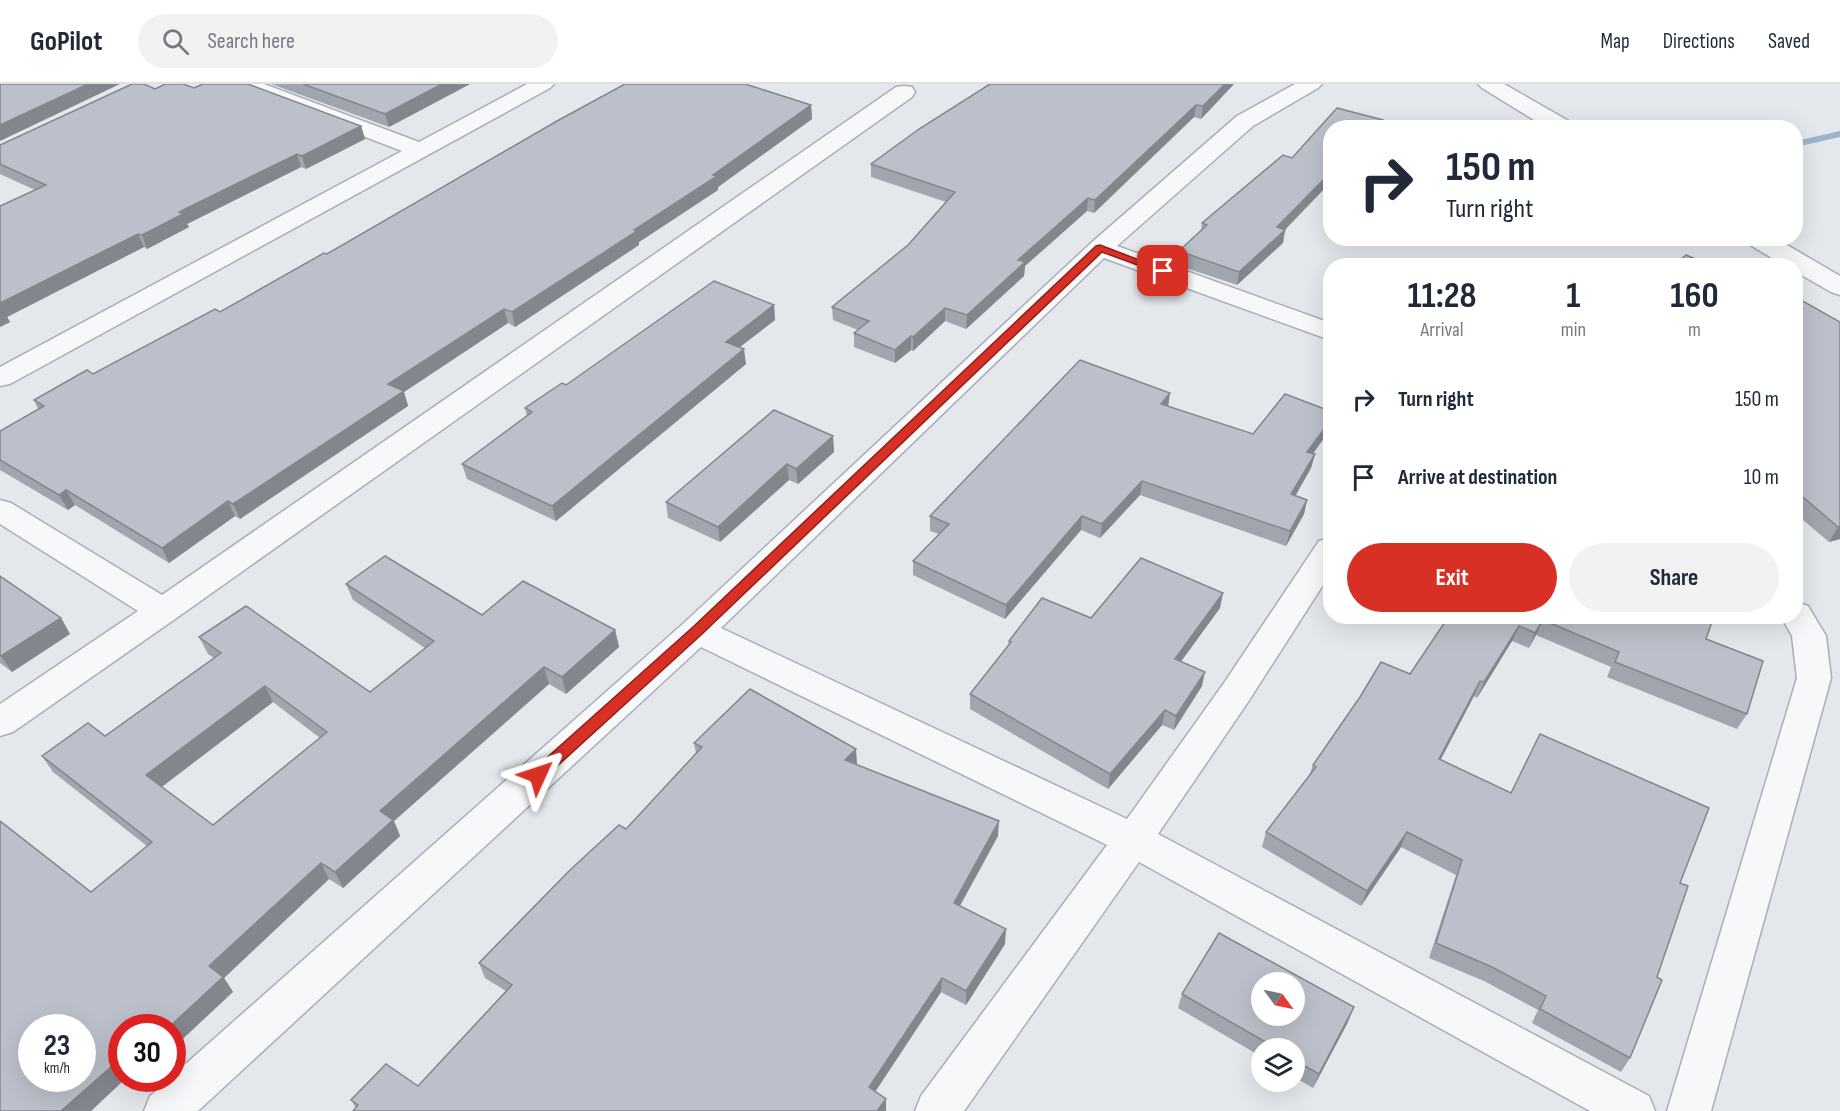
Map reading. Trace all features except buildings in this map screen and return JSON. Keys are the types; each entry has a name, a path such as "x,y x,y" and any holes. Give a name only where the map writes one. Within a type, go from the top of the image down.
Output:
{"street":[{"path":"244,84 422,151"},
{"path":"0,378 543,84"},
{"path":"877,84 910,88"},
{"path":"166,1111 698,631 1100,248 1245,121 1311,84"},
{"path":"1489,84 1550,120"},
{"path":"0,722 163,611 910,88"},
{"path":"1770,246 1790,258"},
{"path":"1100,248 1323,329"},
{"path":"1803,265 1840,287"},
{"path":"0,510 163,611"},
{"path":"937,1111 1134,840 1270,644 1323,560"},
{"path":"1689,1111 1814,678 1809,636 1802,624"},
{"path":"698,631 1134,840 1633,1111"}],"waterway":[{"path":"1803,142 1840,134"}],"route":[{"path":"538,775 698,631 1100,248 1163,271"}]}
